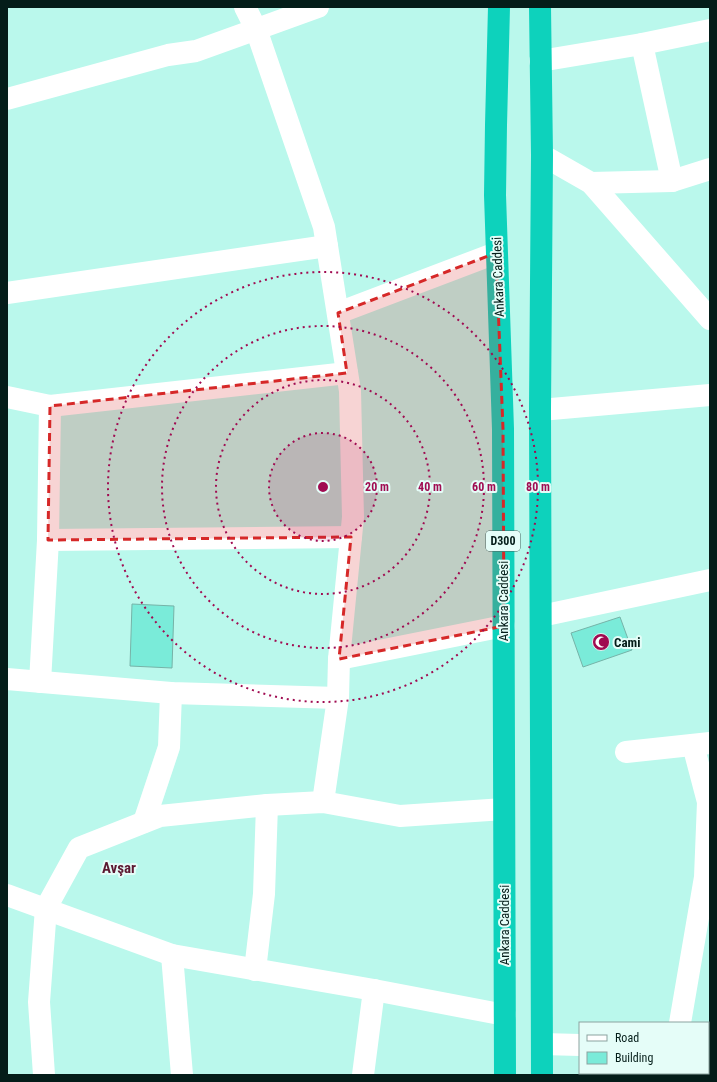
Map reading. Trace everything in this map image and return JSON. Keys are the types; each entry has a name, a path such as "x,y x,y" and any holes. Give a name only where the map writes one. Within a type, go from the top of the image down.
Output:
{"highway":[{"name":"Ankara Caddesi","path":"499,7 496,125 496,252 503,429 505,1075"},
{"path":"540,7 542,156 540,410 542,1075"}],"street":[{"path":"245,7 256,30 324,227 350,391 353,517 339,659 338,698 323,802"},
{"path":"7,99 168,55 196,51 318,7"},
{"path":"540,61 642,44 710,30"},
{"path":"642,44 672,181"},
{"path":"542,156 591,183 710,319"},
{"path":"591,183 672,181 710,169"},
{"path":"7,293 327,246"},
{"path":"338,313 496,252"},
{"path":"7,397 50,406 347,374"},
{"path":"540,410 710,395"},
{"path":"40,682 48,540 50,406"},
{"path":"48,540 351,537"},
{"path":"541,616 710,580"},
{"path":"339,659 504,626"},
{"path":"7,679 171,693 338,698"},
{"path":"144,822 168,747 171,693"},
{"path":"626,752 701,744 708,802 705,878 680,1022"},
{"path":"44,1075 39,1002 46,908 79,848 160,816 267,805 323,802 400,816 504,809"},
{"path":"255,970 264,894 267,805"},
{"path":"7,895 172,955 374,990 505,1015"},
{"path":"172,955 182,1075"},
{"path":"363,1075 374,990"},
{"path":"542,1044 579,1045"}],"highlighted area":[{"path":"496,253 503,429 504,626 339,659 351,537 48,540 50,406 347,373 338,313"}],"building":[{"path":"132,604 174,606 172,668 130,666"},
{"name":"Cami","path":"620,617 632,650 583,667 571,633"}],"place":[{"name":"Cami","path":"601,642"}],"district":[{"name":"Avşar","path":"119,868"}]}
